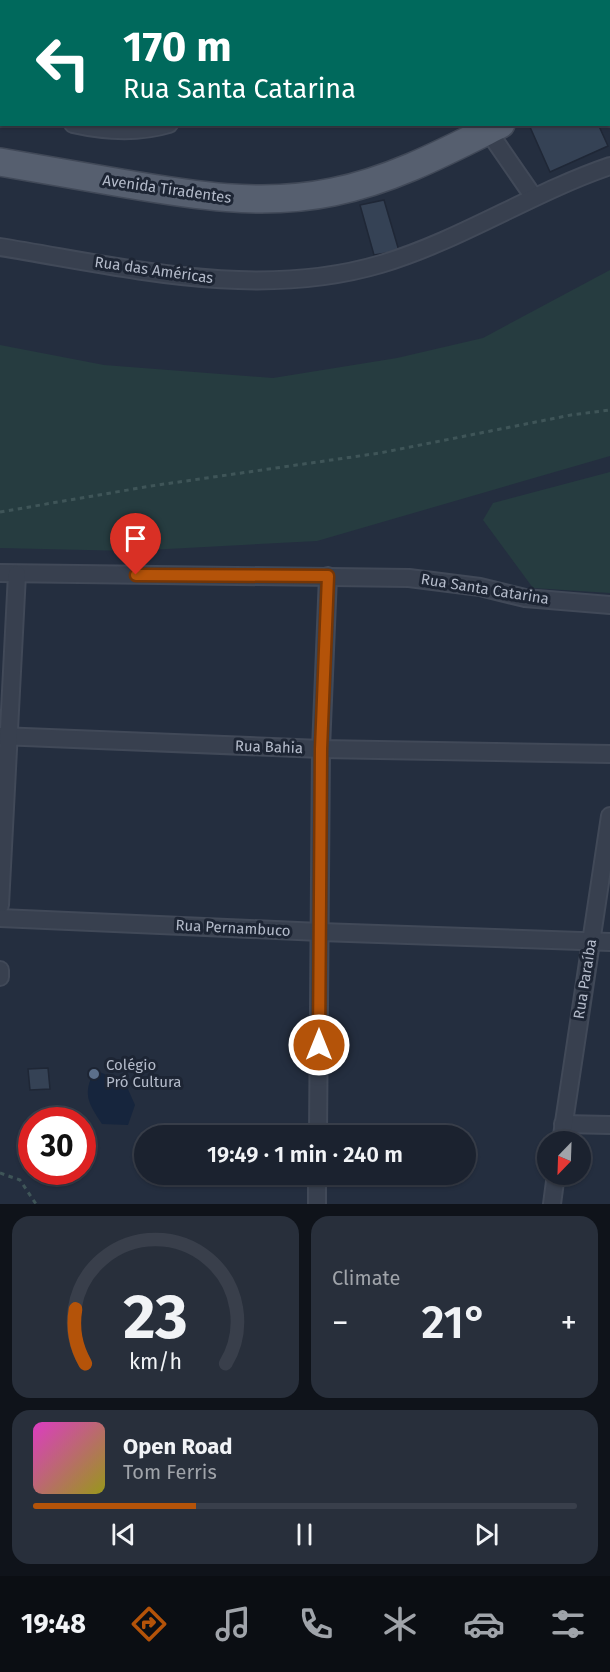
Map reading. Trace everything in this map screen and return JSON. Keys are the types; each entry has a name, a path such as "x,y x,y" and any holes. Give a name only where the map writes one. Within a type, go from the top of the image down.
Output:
{"main road":[{"name":"Avenida Tiradentes","path":"0,143 182,176 218,180 292,180 363,166 398,153 456,126"},
{"name":"Avenida Tiradentes","path":"0,162 186,194 255,200 293,198 333,192 408,169 491,127"}],"street":[{"path":"90,126 113,129 142,129 159,126"},
{"path":"491,127 533,196"},
{"name":"Rua das Américas","path":"0,247 190,278 263,281 328,277 381,264 448,240 533,196 610,166"},
{"path":"0,905 8,573"},
{"name":"Rua Santa Catarina","path":"8,573 409,578 480,587 525,598 610,605"},
{"path":"318,1125 321,749 328,576"},
{"name":"Rua Bahia","path":"5,736 321,749 610,754"},
{"name":"Rua Paraíba","path":"562,1131 610,816"},
{"name":"Rua Pernambuco","path":"0,918 320,933 610,942"},
{"path":"0,970 0,976"},
{"path":"563,1125 610,1125"},
{"path":"317,1204 318,1185"},
{"path":"552,1204 555,1185"}],"path":[{"path":"0,512 152,486 380,453 571,415 610,410"},
{"path":"0,1173 20,1180 36,1204"}],"green space":[{"path":"610,270 610,456 317,541 130,551 0,548 0,345 104,365 273,378 397,358 483,338"},
{"path":"610,472 610,593 533,588 483,520 493,503"}],"water":[{"path":"95,1070 127,1087 135,1105 128,1125 102,1124 96,1115 96,1107 92,1107 88,1098 91,1078"}],"building":[{"path":"599,126 608,146 550,172 530,127"},
{"path":"384,200 399,251 374,255 360,205"},
{"path":"48,1068 50,1089 30,1090 28,1069"}],"place":[{"name":"Colégio Pró Cultura","path":"94,1074"}],"route":[{"path":"136,575 328,576 321,749 319,1045"}]}
